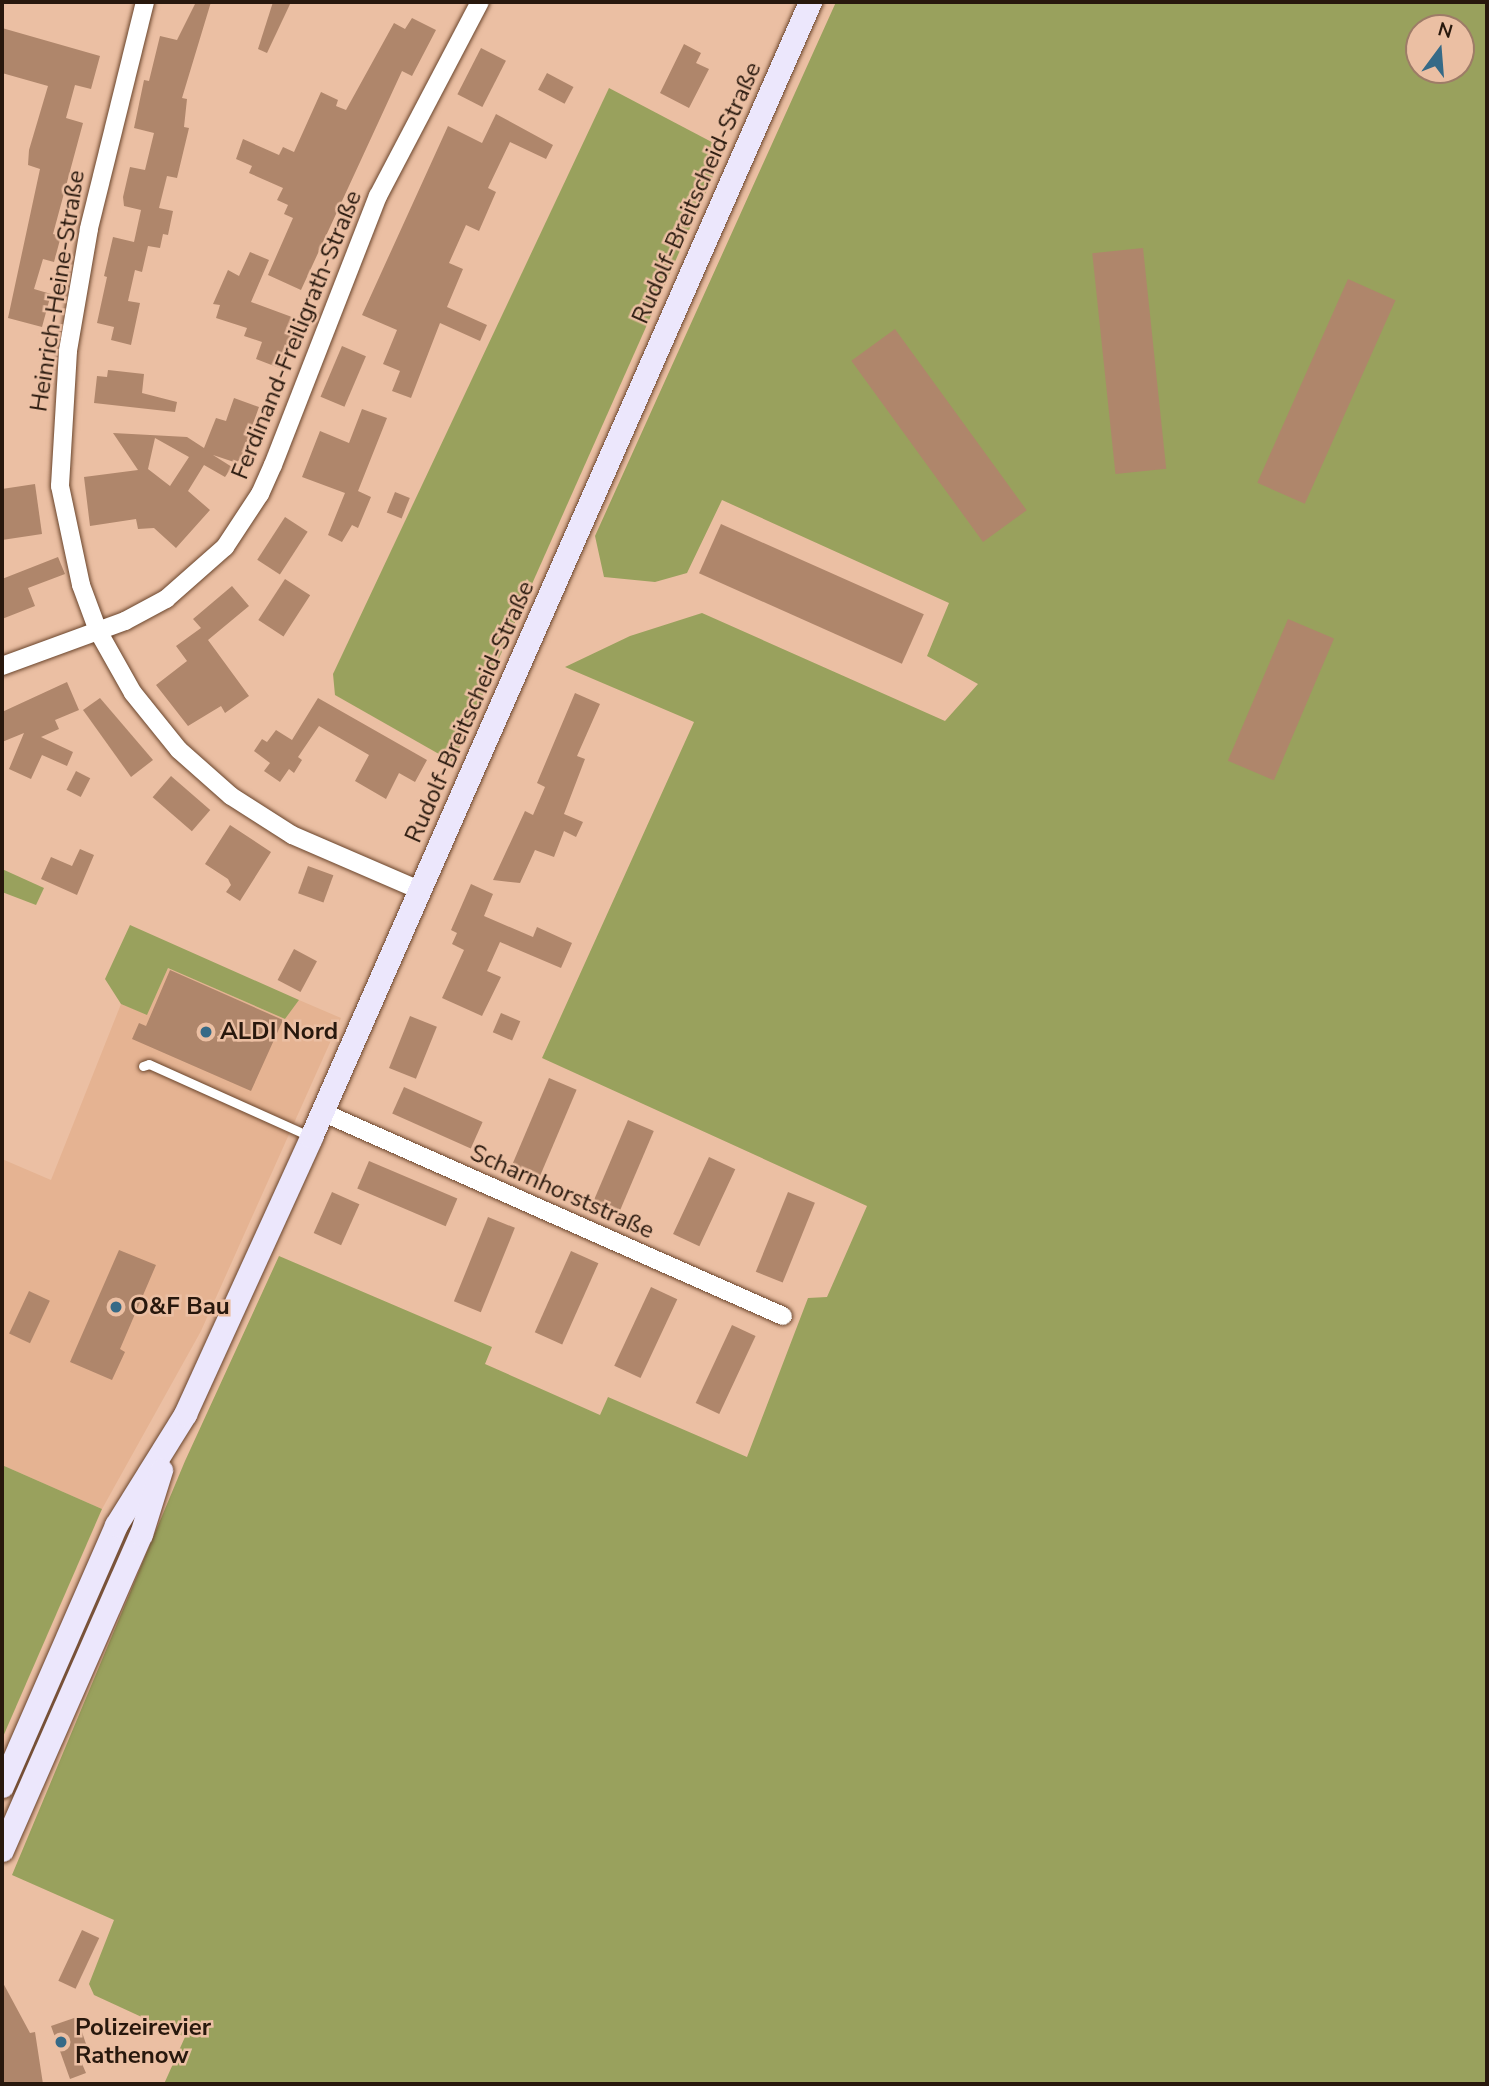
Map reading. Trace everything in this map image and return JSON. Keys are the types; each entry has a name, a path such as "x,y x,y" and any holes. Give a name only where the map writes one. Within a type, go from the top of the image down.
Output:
{"street":[{"name":"Heinrich-Heine-Straße","path":"145,2 89,229 61,422 60,486 69,545 97,631 156,724 231,796 292,835 419,890"},
{"name":"Ferdinand-Freiligrath-Straße","path":"97,631 156,604 195,576 225,547 260,494 378,195 480,2"},
{"name":"Rudolf-Breitscheid-Straße","path":"2,1786 116,1525 170,1440 311,1136 810,2"},
{"path":"2,666 97,631"},
{"name":"Scharnhorststraße","path":"321,1112 783,1316"},
{"name":"Rudolf-Breitscheid-Straße","path":"2,1850 141,1534 170,1440"}],"lane":[{"path":"142,1066 149,1064 311,1136"}],"shaded area":[{"path":"168,968 285,1019 299,1000 341,1018 201,1331 102,1509 2,1465 2,1159 51,1180 121,1004 147,1014"}],"green space":[{"path":"836,2 1487,2 1487,2084 164,2084 185,2037 94,1995 89,1984 114,1920 12,1875 185,1461 279,1256 492,1347 485,1364 600,1415 608,1397 747,1457 808,1298 827,1297 867,1206 542,1058 694,722 565,667 630,636 702,613 945,721 978,684 927,656 949,603 722,500 687,573 655,582 604,577 595,536"},
{"path":"609,88 725,149 453,762 335,695 333,674"},
{"path":"2,869 44,888 36,905 2,892"},
{"path":"130,925 299,1000 285,1019 168,968 147,1015 121,1004 105,979"},
{"path":"2,1465 102,1509 2,1739"}],"building":[{"path":"196,2 211,2 182,98 187,99 184,127 189,128 177,178 167,176 159,208 173,211 168,235 163,234 160,248 148,246 142,272 135,270 128,301 140,303 131,345 111,340 114,327 97,323 107,277 104,276 113,237 134,242 141,210 124,206 123,197 130,167 145,170 154,133 134,128 144,80 149,81 160,36 177,40"},
{"path":"273,2 291,2 267,53 258,49"},
{"path":"412,18 436,30 412,76 402,71 301,290 268,275 293,218 284,214 288,205 277,200 283,188 249,173 252,166 236,159 243,139 279,155 283,147 294,152 321,92 338,100 336,106 346,110 394,23 405,29"},
{"path":"2,28 100,56 91,89 75,85 66,118 83,123 53,234 61,236 54,262 43,259 34,289 51,294 42,327 8,318 40,169 28,165 29,150 48,86 2,73"},
{"path":"684,44 701,53 696,63 709,69 689,108 660,93"},
{"path":"481,48 506,61 482,107 457,94"},
{"path":"547,73 573,87 565,104 538,90"},
{"path":"496,114 553,145 546,159 510,142 488,188 496,192 479,231 466,225 449,263 463,269 447,307 487,325 480,341 440,323 411,398 392,391 400,371 383,364 397,330 362,315 448,126 482,143"},
{"path":"1143,248 1166,469 1115,474 1092,253"},
{"path":"250,252 269,260 251,302 300,320 282,369 256,359 262,342 244,336 247,328 216,318 220,305 213,304 228,270 239,276"},
{"path":"1348,279 1396,300 1305,504 1257,483"},
{"path":"895,329 1027,510 983,542 851,361"},
{"path":"342,346 366,356 344,407 321,397"},
{"path":"108,370 144,374 142,393 177,402 175,412 94,403 97,376 107,377"},
{"path":"234,398 259,407 237,463 213,455 232,467 225,477 204,465 188,491 210,510 176,548 154,528 138,529 136,519 90,526 84,477 138,470 113,433 187,437 204,448 216,418 226,421","holes":["155,438 189,457 170,486 148,469"]},
{"path":"362,409 387,418 358,491 371,497 358,528 352,525 342,542 328,535 345,493 302,477 320,431 349,443"},
{"path":"35,484 42,534 2,540 2,489"},
{"path":"395,492 410,498 402,518 387,512"},
{"path":"285,517 308,532 280,574 257,560"},
{"path":"721,524 924,614 902,664 699,573"},
{"path":"58,557 65,574 28,588 35,606 2,619 2,579"},
{"path":"285,579 310,595 283,636 258,620"},
{"path":"232,586 249,606 208,640 249,696 225,713 221,706 188,726 156,685 187,661 176,646 201,628 193,619"},
{"path":"1288,619 1334,639 1274,780 1228,761"},
{"path":"67,682 79,710 55,720 59,729 41,737 73,752 67,766 42,755 31,779 9,769 24,733 2,742 2,712"},
{"path":"575,693 600,704 577,756 585,759 564,814 583,822 576,837 564,831 554,857 535,850 520,883 493,880 525,811 533,815 545,787 537,783"},
{"path":"100,698 153,760 131,777 83,710"},
{"path":"318,698 427,760 415,782 399,773 386,799 355,781 369,755 319,726 298,757 302,760 294,773 289,769 280,782 264,771 270,763 254,751 262,739 267,742 276,730 292,740"},
{"path":"76,771 90,778 81,797 66,790"},
{"path":"171,776 210,810 192,831 153,797"},
{"path":"230,825 271,852 240,901 226,892 231,885 228,879 205,864"},
{"path":"80,849 94,855 77,895 41,879 51,857 72,866"},
{"path":"308,866 333,875 323,902 298,893"},
{"path":"471,884 493,894 484,916 533,937 537,927 572,943 561,968 500,942 487,971 501,977 482,1016 442,998 464,950 452,944 457,933 451,930"},
{"path":"294,949 317,961 301,992 278,980"},
{"name":"ALDI Nord","path":"170,970 283,1020 251,1091 132,1039 139,1023 146,1026"},
{"path":"501,1013 520,1021 512,1041 493,1032"},
{"path":"410,1016 437,1027 416,1079 389,1068"},
{"path":"549,1078 577,1090 540,1176 512,1165"},
{"path":"404,1087 483,1122 471,1148 392,1113"},
{"path":"628,1120 654,1131 619,1214 593,1203"},
{"path":"709,1157 735,1169 699,1246 673,1234"},
{"path":"369,1161 457,1199 446,1226 357,1189"},
{"path":"332,1192 359,1204 341,1245 314,1233"},
{"path":"788,1192 815,1203 783,1283 756,1272"},
{"path":"488,1217 515,1228 481,1312 454,1301"},
{"name":"O&F Bau","path":"119,1250 156,1265 120,1349 125,1352 112,1380 70,1362"},
{"path":"571,1251 598,1263 562,1345 535,1332"},
{"path":"651,1287 677,1299 641,1378 614,1366"},
{"path":"29,1291 50,1301 30,1343 9,1334"},
{"path":"732,1325 756,1336 719,1414 696,1403"},
{"path":"82,1930 99,1938 76,1989 58,1981"},
{"path":"2,1981 30,2033 35,2032 43,2084 4,2084"},
{"path":"77,2017 90,2056 80,2059 86,2073 70,2079 51,2026"}],"place":[{"name":"ALDI Nord","path":"206,1032"},
{"name":"O&F Bau","path":"116,1307"},
{"name":"Polizeirevier Rathenow","path":"61,2042"}]}
